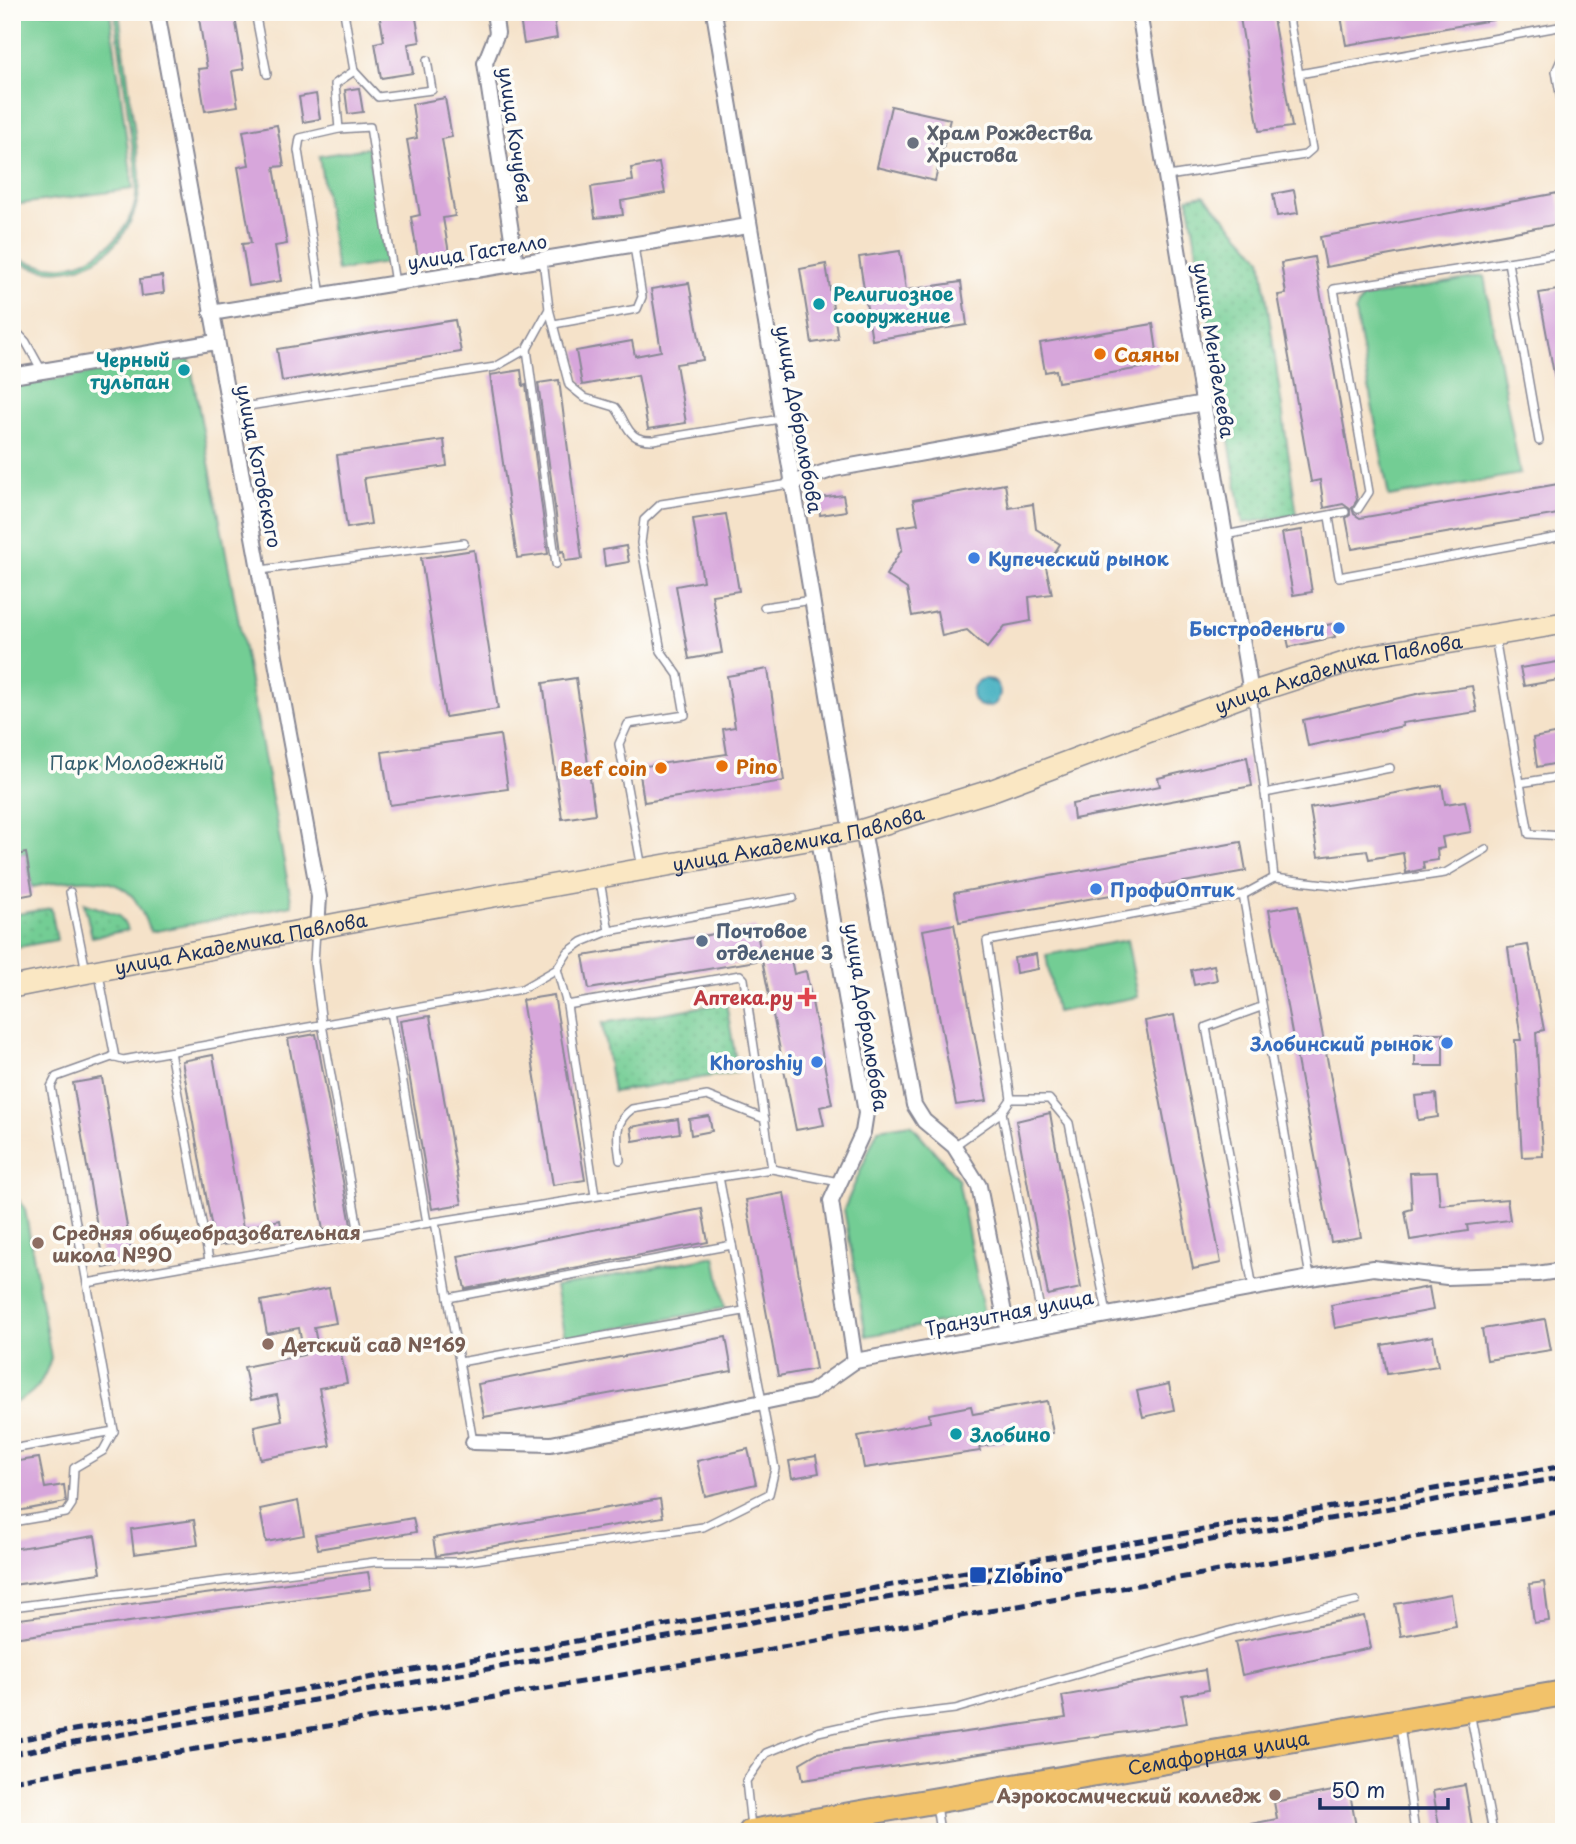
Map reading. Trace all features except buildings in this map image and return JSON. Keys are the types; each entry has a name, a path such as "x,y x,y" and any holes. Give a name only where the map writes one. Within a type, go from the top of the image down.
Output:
{"highway":[{"name":"Семафорная улица","path":"751,1832 805,1827 935,1801 1564,1693"}],"main road":[{"name":"улица Академика Павлова","path":"12,987 317,928 857,831 993,790 1251,693 1363,657 1564,623"}],"street":[{"name":"улица Котовского","path":"157,12 319,897 317,928"},
{"name":"улица Кочубея","path":"494,12 497,33 485,63 516,264"},
{"name":"улица Добролюбова","path":"714,12 790,484 857,831 914,1105 925,1121 954,1146 979,1186 1008,1333"},
{"name":"улица Менделеева","path":"1139,12 1251,693"},
{"name":"улица Гастелло","path":"211,313 748,226"},
{"path":"12,376 216,342"},
{"path":"790,484 834,469 1204,403"},
{"name":"улица Добролюбова","path":"819,839 866,1113 863,1132 831,1201 855,1361"},
{"name":"Транзитная улица","path":"473,1442 551,1444 811,1392 855,1361 1107,1313 1373,1268 1447,1277 1564,1270"}],"lane":[{"path":"256,12 267,74"},
{"path":"344,12 354,71 378,97 432,90 427,60"},
{"path":"1168,176 1305,155 1312,149 1288,12"},
{"path":"1299,74 1564,26"},
{"path":"1564,53 1556,71 1564,117"},
{"path":"339,129 334,85 354,71"},
{"path":"321,295 298,150 300,138 339,129 370,127 396,284"},
{"path":"554,324 637,309 642,296 634,246"},
{"path":"1358,509 1369,492 1334,289 1564,253"},
{"path":"543,260 549,309 569,385 585,398 615,407 626,429 638,439 653,440 780,419"},
{"path":"1508,262 1539,441"},
{"path":"229,409 495,367 527,349 549,309"},
{"path":"12,327 26,342 42,371"},
{"path":"527,349 556,564"},
{"path":"642,869 620,744 622,732 628,724 685,715 678,675 661,651 641,543 644,520 661,503 790,484"},
{"path":"1225,535 1345,512"},
{"path":"1329,517 1339,577 1564,536"},
{"path":"261,570 464,543"},
{"path":"764,607 812,600"},
{"path":"1495,635 1529,834 1564,836"},
{"path":"1251,693 1274,878"},
{"path":"1265,793 1390,768"},
{"path":"1520,783 1564,776"},
{"path":"954,1146 1002,1112 1011,1099 987,941 1243,895 1274,878 1350,887 1445,873 1486,849"},
{"path":"600,878 609,931"},
{"path":"70,892 113,1057"},
{"path":"1243,895 1310,1278"},
{"path":"12,1522 66,1513 72,1504 74,1468 103,1451 114,1431 51,1087 57,1077 113,1057 123,1060 522,989 557,969 568,952 609,931 793,898"},
{"path":"317,928 314,962 322,1024 359,1234"},
{"path":"557,969 567,1005 594,1196"},
{"path":"567,1005 740,975 744,979 772,1169"},
{"path":"1253,1288 1206,1027 1261,1007"},
{"path":"391,1012 448,1298 473,1442"},
{"path":"170,1052 209,1260"},
{"path":"620,1160 616,1129 622,1116 632,1108 707,1096 765,1119"},
{"path":"1011,1099 1049,1100 1069,1123 1107,1313"},
{"path":"1002,1112 1043,1325"},
{"path":"87,1283 431,1222 772,1169 839,1182"},
{"path":"12,1607 375,1562 461,1562 703,1527 769,1494 775,1469 719,1177"},
{"path":"448,1298 732,1245"},
{"path":"460,1362 743,1311"},
{"path":"12,1449 114,1431"},
{"path":"751,1832 746,1782 766,1753 818,1732 881,1718 956,1709 1236,1629 1356,1601"},
{"path":"1469,1709 1493,1832"},
{"path":"1400,1722 1415,1832"},
{"path":"935,1801 940,1832"}],"green space":[{"path":"12,12 110,12 133,189 12,205"},
{"path":"115,12 119,12 140,173 138,199 131,221 118,241 102,256 82,266 60,270 37,268 12,259 12,255 29,262 56,267 84,261 102,251 116,238 132,213 137,185 136,166"},
{"path":"368,148 386,263 337,271 319,156"},
{"path":"1204,195 1261,258 1297,515 1243,523 1188,198"},
{"path":"1484,276 1520,474 1389,497 1355,312 1362,298"},
{"name":"Парк Молодежный","path":"189,356 292,905 151,932 136,901 123,889 99,880 57,882 32,887 26,853 12,856 12,387"},
{"path":"84,903 119,915 128,930 92,937"},
{"path":"51,908 57,940 13,948 12,915"},
{"path":"1127,940 1138,997 1056,1012 1046,955"},
{"path":"726,1003 738,1072 613,1092 602,1023"},
{"path":"911,1124 958,1179 984,1315 866,1336 844,1209 878,1129"},
{"path":"12,1190 25,1209 51,1358 45,1374 33,1392 12,1404"},
{"path":"715,1256 725,1308 565,1338 555,1287"}],"water":[{"path":"986,679 996,683 1000,693 996,703 986,707 976,703 972,693 976,683"}],"railway":[{"path":"12,1741 1564,1466"},
{"path":"12,1754 1564,1477"},
{"path":"12,1781 1564,1511"}],"place":[{"name":"Храм Рождества Христова","path":"913,143"},
{"name":"Религиозное сооружение","path":"819,304"},
{"name":"Саяны","path":"1100,354"},
{"name":"Черный тульпан","path":"184,370"},
{"name":"Купеческий рынок","path":"974,558"},
{"name":"Быстроденьги","path":"1339,628"},
{"name":"Pino","path":"722,766"},
{"name":"Beef coin","path":"661,768"},
{"name":"ПрофиОптик","path":"1096,889"},
{"name":"Почтовое отделение 3","path":"702,941"},
{"name":"Аптека.ру","path":"807,997"},
{"name":"Злобинский рынок","path":"1447,1043"},
{"name":"Khoroshiy","path":"817,1062"},
{"name":"Средняя общеобразовательная школа №90","path":"38,1243"},
{"name":"Детский сад №169","path":"268,1344"},
{"name":"Злобино","path":"956,1434"},
{"name":"Zlobino","path":"978,1575"},
{"name":"Аэрокосмический колледж","path":"1275,1795"}]}
